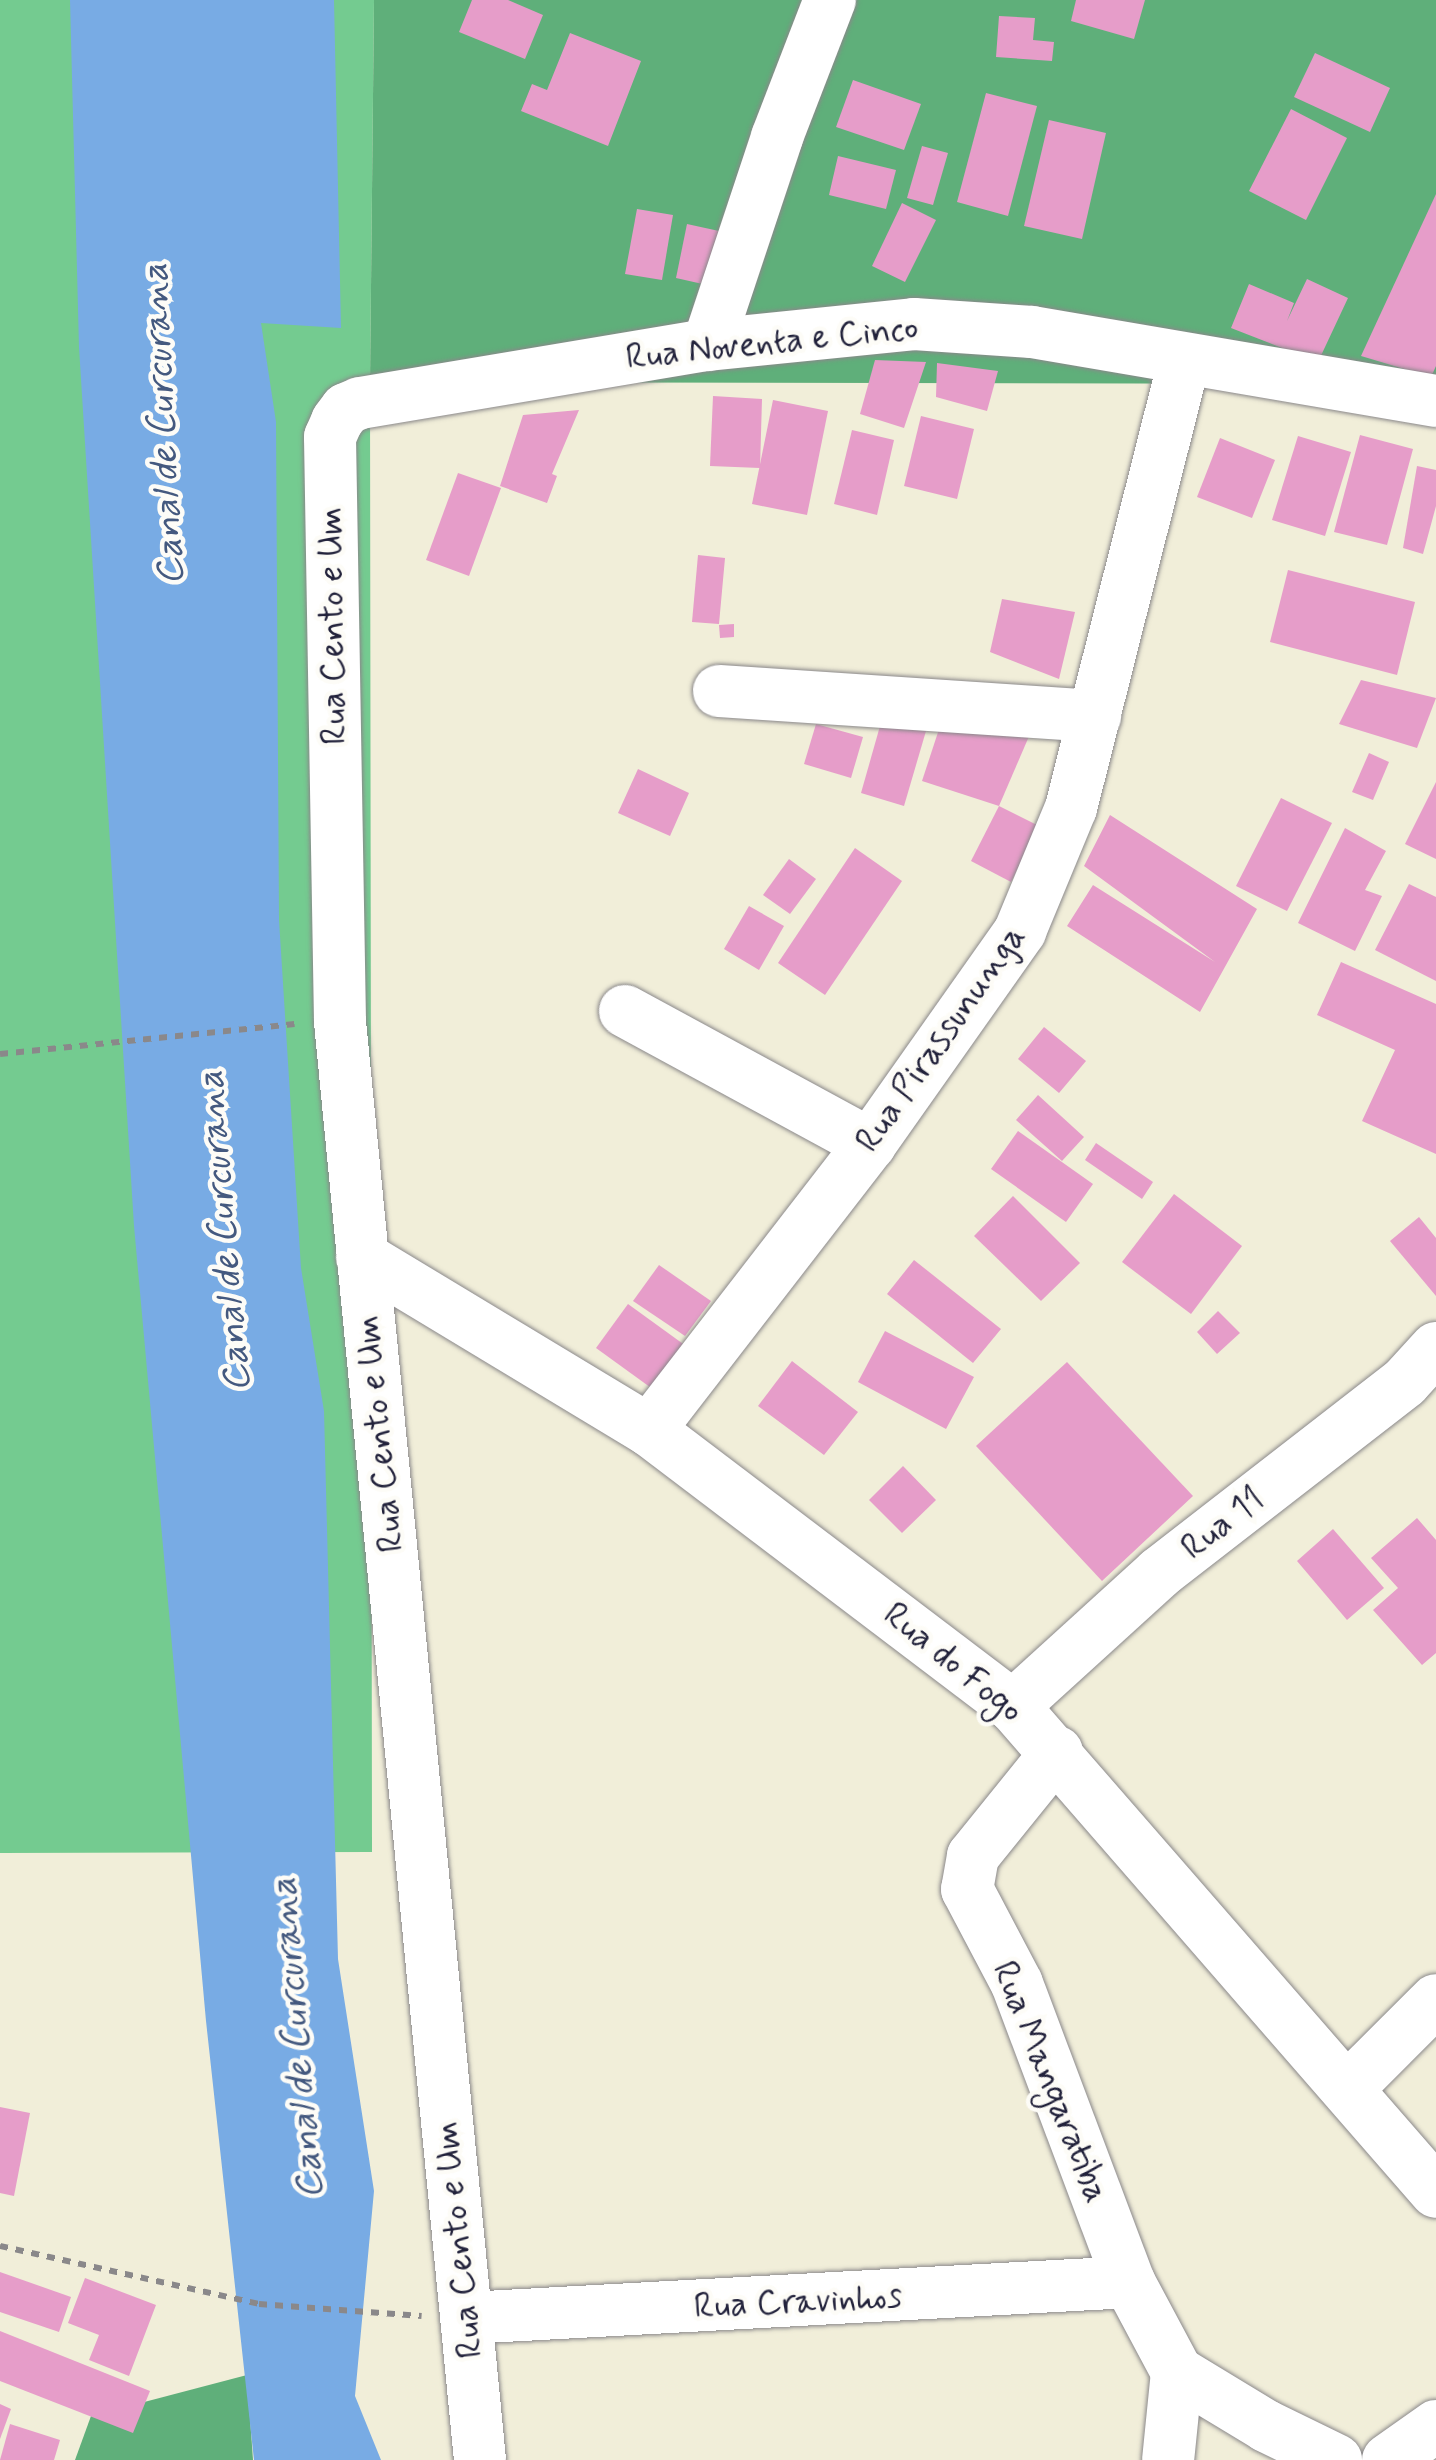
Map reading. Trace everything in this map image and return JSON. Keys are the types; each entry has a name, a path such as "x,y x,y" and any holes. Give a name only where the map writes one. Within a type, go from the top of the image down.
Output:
{"street":[{"path":"708,345 777,137 830,0"},
{"name":"Rua Noventa e Cinco","path":"346,410 360,403 708,345 914,324 1032,332 1436,402"},
{"name":"Rua Pirassununga","path":"649,1430 870,1144 1020,931 1071,808 1184,360"},
{"name":"Rua Cento e Um","path":"346,410 330,437 340,1022 480,2460"},
{"path":"718,691 1094,716"},
{"path":"624,1011 870,1144"},
{"name":"Rua do Fogo","path":"362,1257 649,1430 1014,1706 1436,2192"},
{"name":"Rua 11","path":"1014,1706 1159,1573 1405,1382 1436,1348"},
{"name":"Rua Mangaratiba","path":"1057,1752 973,1856 967,1889 1016,1984 1129,2282 1177,2372"},
{"path":"1348,2088 1436,2000"},
{"name":"Rua Cravinhos","path":"467,2318 1129,2282"},
{"path":"1168,2460 1177,2372 1266,2426 1336,2460"},
{"path":"1388,2460 1436,2426"}],"path":[{"path":"0,1054 297,1024"},
{"path":"0,2246 220,2298 390,2315"}],"green space":[{"path":"0,0 374,0 370,382 372,1852 0,1853"},
{"path":"374,0 1436,0 1436,384 370,382"},
{"path":"247,2375 253,2460 75,2460 91,2416"}],"water":[{"name":"Canal de Curcurana","path":"70,0 334,0 341,328 261,323 276,422 279,920 301,1268 324,1411 338,1959 374,2191 355,2396 381,2460 254,2460 206,2021 134,1226 79,347"}],"building":[{"path":"472,0 508,0 543,15 525,59 459,32"},
{"path":"1076,0 1145,0 1134,39 1071,21"},
{"path":"999,16 1035,18 1033,40 1054,42 1052,61 996,57"},
{"path":"570,33 641,61 608,146 521,111 532,84 547,90"},
{"path":"1315,53 1390,88 1370,132 1294,97"},
{"path":"853,80 921,104 904,150 836,127"},
{"path":"986,93 1037,106 1008,216 957,202"},
{"path":"1291,109 1347,138 1306,220 1249,191"},
{"path":"1049,120 1106,133 1082,239 1024,226"},
{"path":"922,146 948,153 933,205 907,198"},
{"path":"838,156 896,170 886,209 829,195"},
{"path":"1436,194 1436,366 1431,377 1361,356"},
{"path":"902,203 936,220 905,282 872,266"},
{"path":"637,209 673,215 662,280 625,274"},
{"path":"687,224 719,231 707,285 676,278"},
{"path":"1307,279 1348,298 1318,362 1231,328 1249,284 1294,303 1287,321"},
{"path":"875,360 926,362 904,428 860,414"},
{"path":"937,363 998,371 987,411 936,397"},
{"path":"713,396 762,399 760,468 710,466"},
{"path":"773,400 828,411 807,515 752,504"},
{"path":"579,410 552,474 557,476 547,503 500,486 523,415"},
{"path":"921,416 974,429 957,499 904,486"},
{"path":"852,430 894,440 877,515 834,504"},
{"path":"1360,435 1413,449 1387,545 1334,532"},
{"path":"1298,436 1351,452 1325,536 1272,520"},
{"path":"1220,438 1275,460 1252,518 1197,497"},
{"path":"1417,466 1436,470 1436,506 1423,554 1403,548"},
{"path":"458,473 501,488 469,576 426,560"},
{"path":"698,555 725,558 719,624 692,622"},
{"path":"1288,570 1415,602 1397,675 1270,642"},
{"path":"1002,599 1075,612 1059,679 990,652"},
{"path":"734,624 734,637 720,638 719,625"},
{"path":"1361,680 1436,698 1417,748 1339,724"},
{"path":"882,719 926,731 904,806 861,793"},
{"path":"942,720 1030,734 999,806 922,781"},
{"path":"816,724 863,737 851,778 804,764"},
{"path":"1369,753 1389,762 1373,800 1352,792"},
{"path":"638,769 689,793 670,836 618,813"},
{"path":"1436,782 1436,859 1405,844"},
{"path":"1281,798 1332,823 1287,911 1236,886"},
{"path":"999,806 1039,826 1011,882 971,861"},
{"path":"1110,815 1257,909 1200,1012 1067,926 1093,885 1215,962 1084,866"},
{"path":"1345,828 1386,851 1365,890 1382,896 1355,951 1298,923"},
{"path":"855,848 902,881 825,995 778,963"},
{"path":"789,859 816,879 790,914 763,895"},
{"path":"1409,884 1436,897 1436,981 1375,950"},
{"path":"749,906 784,926 759,970 724,949"},
{"path":"1341,962 1436,1004 1436,1154 1362,1121 1395,1050 1317,1015"},
{"path":"1044,1027 1086,1061 1059,1093 1018,1059"},
{"path":"1038,1095 1084,1137 1062,1161 1016,1120"},
{"path":"1018,1131 1093,1184 1066,1222 991,1169"},
{"path":"1096,1143 1153,1182 1142,1199 1085,1160"},
{"path":"1174,1194 1242,1246 1191,1314 1122,1262"},
{"path":"1013,1196 1080,1263 1041,1301 974,1236"},
{"path":"1419,1217 1436,1238 1436,1296 1390,1241"},
{"path":"914,1260 1001,1329 973,1363 887,1294"},
{"path":"659,1265 711,1301 685,1336 633,1301"},
{"path":"628,1304 686,1346 654,1390 596,1348"},
{"path":"1218,1311 1240,1333 1217,1354 1197,1332"},
{"path":"885,1331 974,1377 946,1429 858,1382"},
{"path":"792,1361 858,1412 824,1455 758,1406"},
{"path":"1067,1362 1193,1496 1102,1581 976,1446"},
{"path":"903,1466 936,1500 902,1533 869,1500"},
{"path":"1417,1518 1436,1540 1436,1653 1422,1665 1373,1610 1398,1588 1371,1558"},
{"path":"1333,1529 1384,1588 1347,1620 1297,1561"},
{"path":"0,2107 30,2113 14,2196 0,2193"},
{"path":"0,2272 71,2297 59,2332 0,2312"},
{"path":"85,2278 156,2305 129,2376 89,2360 99,2335 68,2323"},
{"path":"0,2331 150,2391 133,2433 0,2381"},
{"path":"0,2404 11,2409 0,2439"},
{"path":"10,2424 60,2440 54,2460 0,2460"}]}
